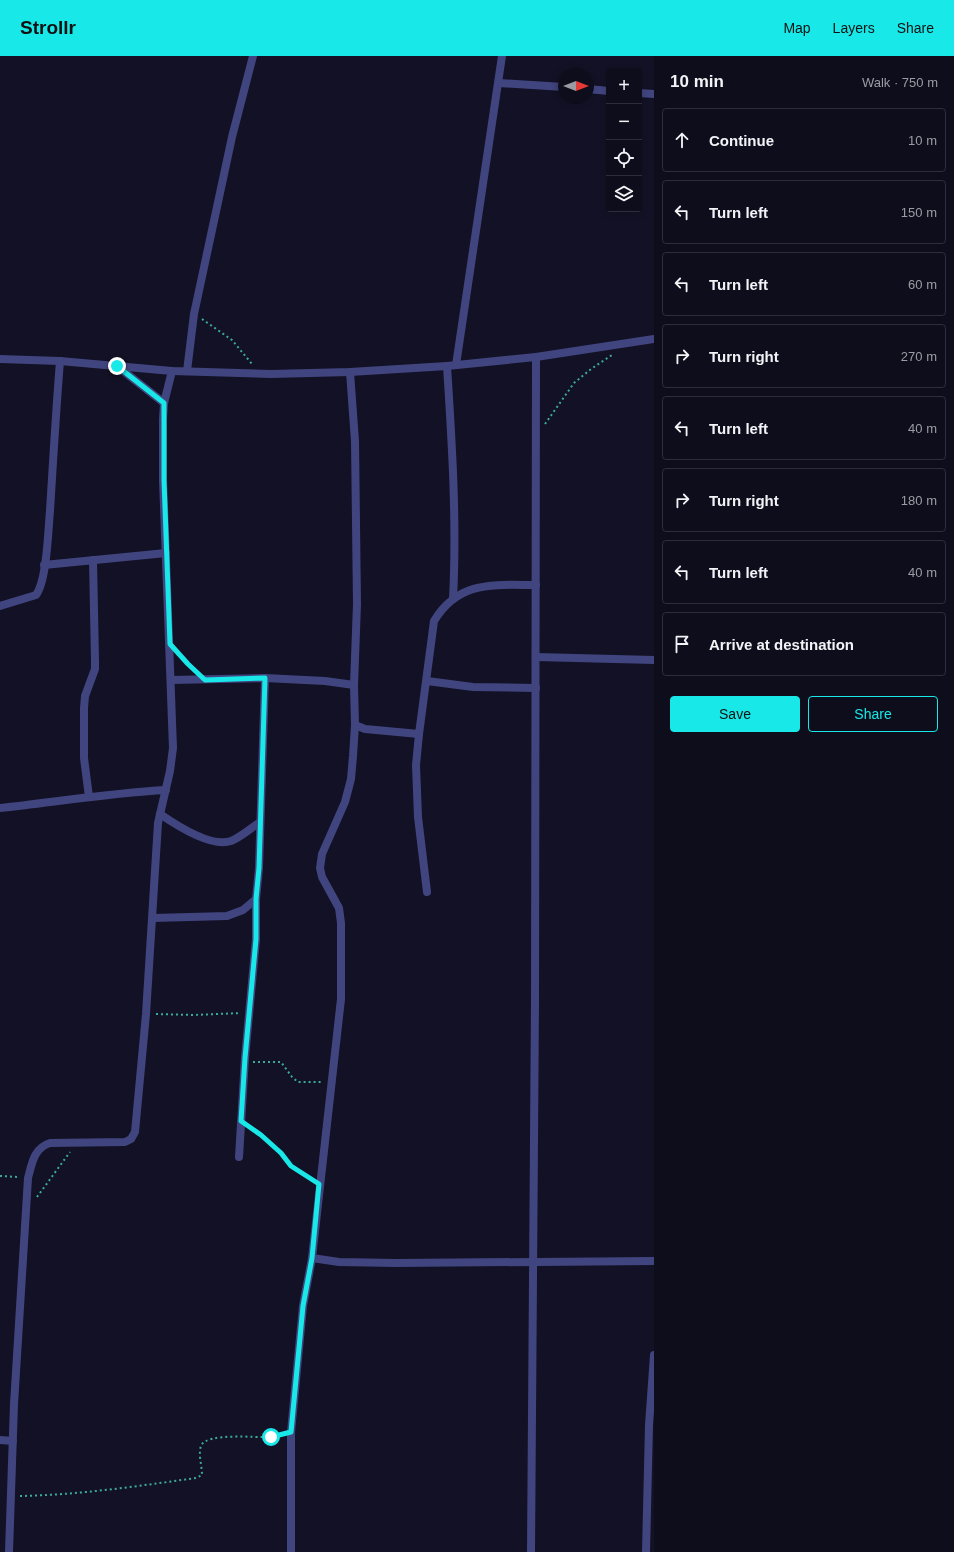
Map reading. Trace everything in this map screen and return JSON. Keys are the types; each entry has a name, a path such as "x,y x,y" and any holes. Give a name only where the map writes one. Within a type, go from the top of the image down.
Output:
{"street":[{"path":"187,371 194,314 232,137 253,56"},
{"path":"456,365 502,56"},
{"path":"499,83 558,87"},
{"path":"594,90 606,91"},
{"path":"642,93 654,94"},
{"path":"0,359 60,361 172,371 259,373 350,372 447,366 536,357 654,339"},
{"path":"531,1552 535,1001 536,357"},
{"path":"0,606 36,595 39,591 48,534 60,361"},
{"path":"117,366 164,403"},
{"path":"447,366 454,529 454,599"},
{"path":"9,1552 14,1404 28,1178 33,1160 43,1145 50,1143 125,1142 131,1139 134,1135 146,1014 153,918 156,845 160,814 170,771 172,754 170,644 164,480 164,403 172,371"},
{"path":"291,1552 291,1432 303,1306 312,1258 319,1184 341,999 341,923 339,908 322,877 320,868 322,854 345,802 351,779 355,725 354,685 358,604 355,441 350,372"},
{"path":"44,565 166,554"},
{"path":"89,797 84,758 84,708 85,696 95,669 93,560"},
{"path":"427,892 418,803 416,765 434,621 441,609 470,589 487,586 536,585"},
{"path":"536,657 654,660"},
{"path":"171,680 265,678 325,681 354,685"},
{"path":"239,1157 245,1058 255,952 256,899 259,868 264,739 265,678"},
{"path":"427,681 473,687 536,688"},
{"path":"355,725 365,729 419,734"},
{"path":"0,808 128,792 166,790"},
{"path":"160,814 184,829 204,838 224,842 232,841 260,822"},
{"path":"153,918 227,916 242,910 256,899"},
{"path":"312,1258 339,1262 654,1261"},
{"path":"646,1552 654,1355"},
{"path":"0,1440 13,1441"}],"path":[{"path":"194,314 232,340 259,373"},
{"path":"536,436 556,411 574,383 591,369 615,354"},
{"path":"170,644 205,680"},
{"path":"146,1014 193,1015 238,1013 243,1014 249,1021"},
{"path":"245,1058 255,1062 281,1062 292,1078 298,1082 331,1083"},
{"path":"241,1121 261,1135 281,1153 291,1166 319,1184"},
{"path":"27,1209 78,1142"},
{"path":"0,1176 28,1178"},
{"path":"11,1497 61,1495 196,1478 202,1475 200,1450 201,1445 205,1442 224,1437 271,1437 291,1432"}],"route":[{"path":"117,366 164,403 164,480 170,644 205,680 265,678 259,868 256,899 256,939 241,1121 261,1135 286,1157 291,1166 319,1184 312,1258 307,1278 303,1306 291,1432 285,1435 271,1437"}]}
